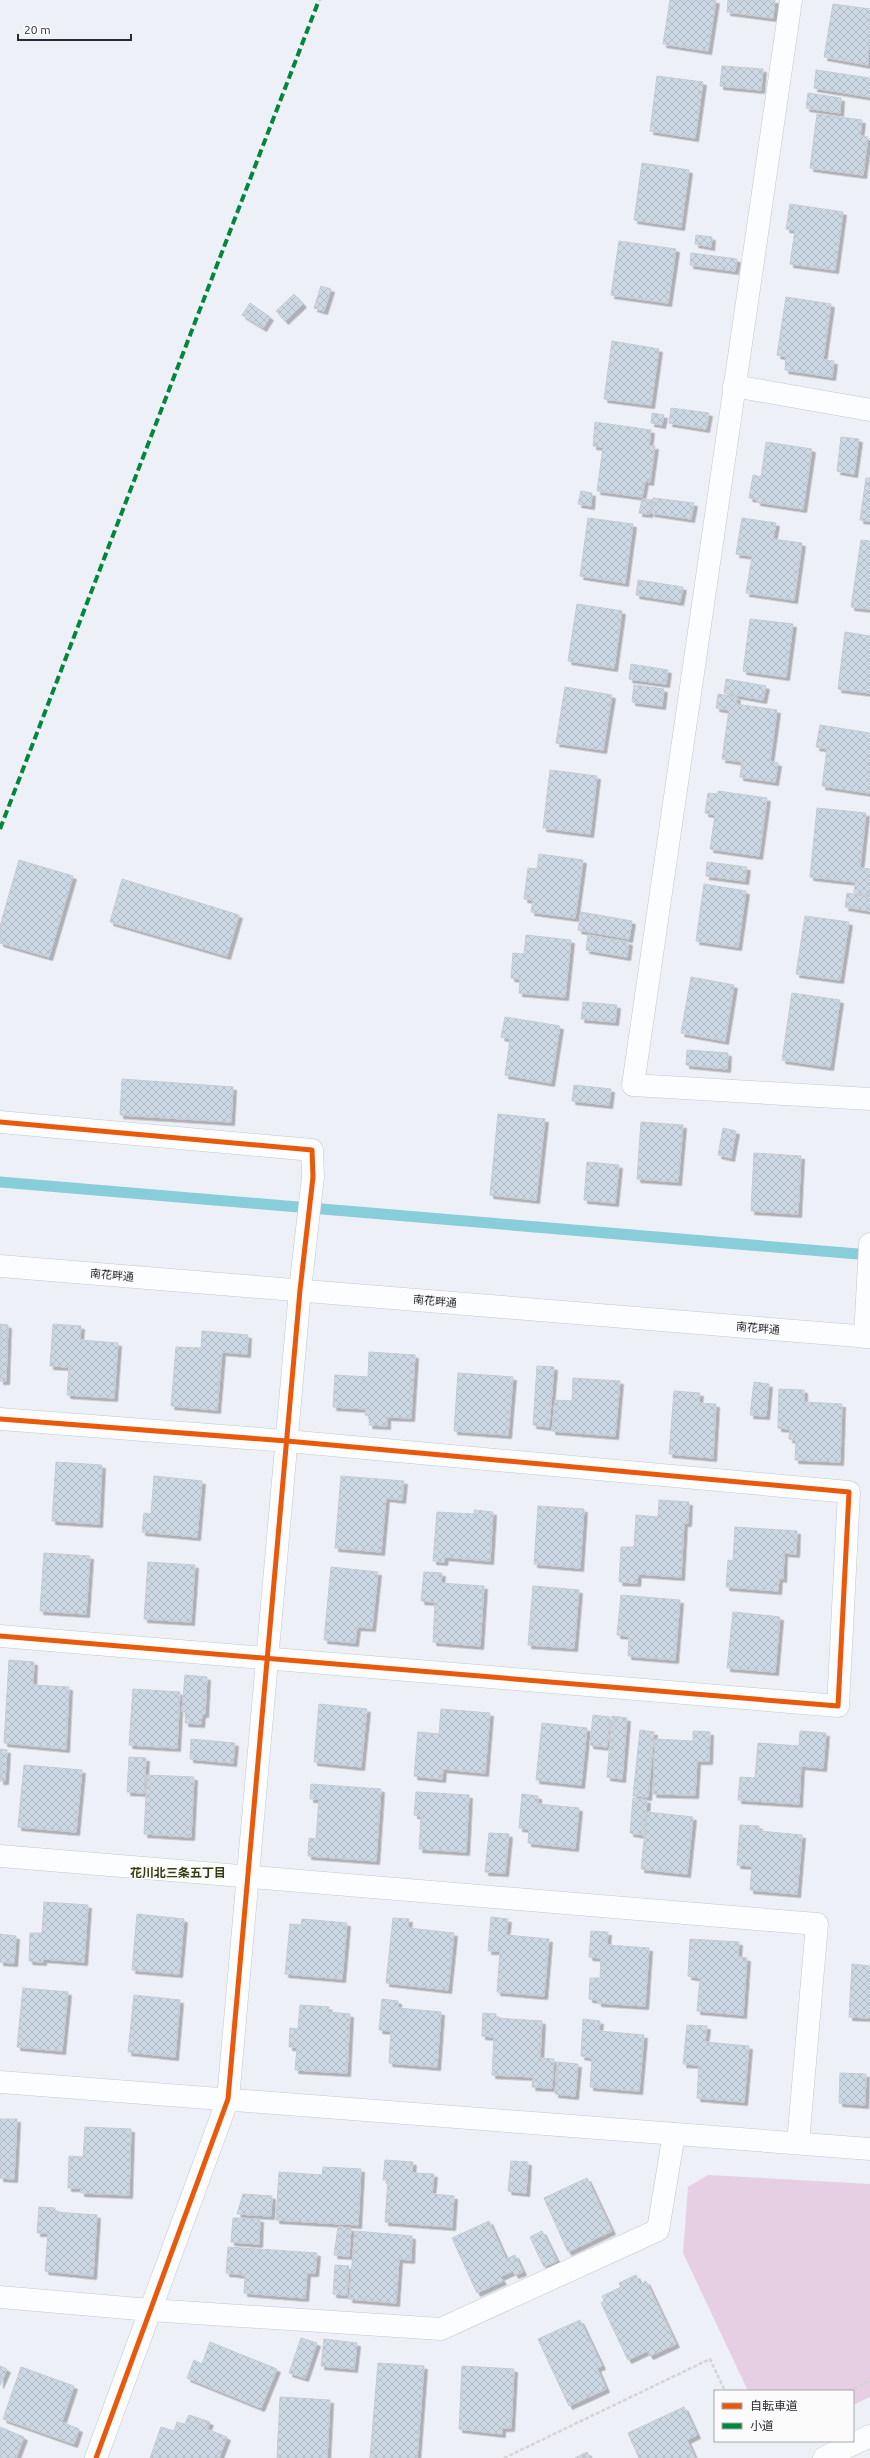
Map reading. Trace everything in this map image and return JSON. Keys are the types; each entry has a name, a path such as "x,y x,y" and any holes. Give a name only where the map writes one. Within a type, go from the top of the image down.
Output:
{"street":[{"path":"791,0 632,1085 870,1099"},
{"path":"734,386 870,410"},
{"path":"0,1122 312,1150 313,1177 300,1290 228,2099 96,2458"},
{"path":"867,1337 866,1284 870,1244"},
{"name":"南花畔通","path":"0,1266 867,1337"},
{"path":"0,1419 287,1441 849,1492 838,1706 267,1660 0,1636"},
{"path":"0,1856 248,1878 817,1924 798,2143"},
{"path":"0,2082 870,2149"},
{"path":"0,2296 150,2310 441,2329 658,2230 674,2134"},
{"path":"824,2458 870,2436"}],"path":[{"path":"504,2458 710,2359 725,2390"},
{"path":"851,2390 870,2381"}],"shaded area":[{"path":"708,2175 870,2184 870,2397 854,2405 854,2390 748,2390 683,2253 688,2187"}],"building":[{"path":"670,0 716,0 708,51 663,44"},
{"path":"728,0 775,0 773,18 727,12"},
{"path":"833,4 870,9 868,65 824,57"},
{"path":"722,66 763,69 761,90 720,86"},
{"path":"816,70 870,78 870,97 814,88"},
{"path":"657,76 703,82 695,138 650,131"},
{"path":"808,93 841,98 840,113 806,108"},
{"path":"817,114 862,120 860,136 868,137 863,175 810,168"},
{"path":"642,163 689,170 681,227 634,220"},
{"path":"790,204 843,212 835,270 790,264 795,230 786,229"},
{"path":"696,235 712,237 711,247 695,244"},
{"path":"619,241 676,249 668,303 611,295"},
{"path":"691,253 737,259 735,271 690,265"},
{"path":"321,286 331,289 324,311 314,308"},
{"path":"294,294 303,304 285,321 276,311"},
{"path":"786,297 831,304 823,360 834,361 832,377 785,370 786,357 777,355"},
{"path":"250,303 270,317 263,328 242,315"},
{"path":"612,341 659,349 651,405 604,399"},
{"path":"671,408 709,413 706,429 669,423"},
{"path":"652,413 664,415 662,425 651,423"},
{"path":"595,422 651,430 649,446 655,446 650,482 645,481 642,497 597,491 603,447 593,446"},
{"path":"841,437 859,439 854,474 837,471"},
{"path":"766,442 812,449 803,509 757,502 757,499 749,498 753,475 761,477"},
{"path":"866,478 870,478 870,521 860,520"},
{"path":"581,491 592,493 591,506 578,504"},
{"path":"653,498 694,503 691,519 651,513"},
{"path":"642,499 652,500 649,514 639,513"},
{"path":"588,518 633,524 625,583 580,576"},
{"path":"742,518 776,523 773,539 802,543 794,600 746,593 752,556 736,554"},
{"path":"861,540 870,541 870,609 851,607"},
{"path":"638,580 683,587 680,602 636,595"},
{"path":"577,604 622,611 614,668 568,661"},
{"path":"750,619 793,624 786,677 743,671"},
{"path":"845,632 870,636 870,693 838,689"},
{"path":"631,664 668,670 666,684 629,679"},
{"path":"726,679 766,686 763,700 724,693"},
{"path":"634,685 664,689 662,706 632,702"},
{"path":"565,687 612,695 603,750 556,743"},
{"path":"718,694 737,697 736,704 777,710 770,761 778,763 775,782 740,777 742,762 722,759 729,710 716,708"},
{"path":"820,725 870,733 869,793 822,786 827,749 816,747"},
{"path":"550,770 597,776 590,834 543,828"},
{"path":"718,791 767,798 759,856 710,849 715,815 705,813 708,793 718,794"},
{"path":"817,808 866,813 860,868 870,869 870,895 854,893 855,882 810,877"},
{"path":"539,854 583,860 575,918 531,912 533,900 524,899 528,868 537,869"},
{"path":"19,860 73,876 49,957 0,943 0,926"},
{"path":"707,862 747,867 745,881 706,876"},
{"path":"122,879 239,915 227,956 110,922"},
{"path":"704,884 746,891 738,947 696,941"},
{"path":"847,893 870,897 870,911 845,907"},
{"path":"581,912 632,921 629,939 578,930"},
{"path":"805,916 849,922 840,980 796,974"},
{"path":"526,935 571,940 565,997 519,993 520,979 511,978 513,953 524,954"},
{"path":"588,935 629,942 627,957 586,950"},
{"path":"691,977 734,985 725,1041 681,1033"},
{"path":"792,993 840,1000 830,1067 782,1060"},
{"path":"583,1002 617,1005 615,1022 581,1019"},
{"path":"505,1017 560,1026 551,1083 505,1075 510,1039 501,1037"},
{"path":"687,1050 728,1053 727,1069 686,1065"},
{"path":"122,1079 233,1087 231,1122 120,1115"},
{"path":"574,1085 611,1089 609,1105 572,1101"},
{"path":"498,1114 545,1119 536,1200 490,1195"},
{"path":"641,1122 683,1125 678,1182 637,1179"},
{"path":"723,1128 736,1131 731,1158 718,1155"},
{"path":"754,1153 801,1156 798,1214 751,1211"},
{"path":"587,1162 619,1165 615,1203 584,1200"},
{"path":"0,1324 8,1325 6,1381 0,1381"},
{"path":"53,1324 81,1326 80,1340 118,1343 114,1398 67,1395 69,1367 50,1366"},
{"path":"202,1331 248,1335 247,1354 222,1352 217,1410 171,1406 176,1347 201,1348"},
{"path":"369,1352 415,1355 411,1418 387,1417 387,1426 369,1425 370,1416 365,1415 366,1409 333,1407 335,1375 368,1377"},
{"path":"537,1366 554,1367 549,1427 533,1425"},
{"path":"458,1373 513,1377 508,1435 454,1431"},
{"path":"573,1378 620,1381 615,1436 552,1431 555,1400 572,1401"},
{"path":"754,1382 769,1384 766,1416 750,1415"},
{"path":"779,1389 804,1390 804,1402 842,1404 840,1462 795,1460 796,1440 789,1439 790,1429 778,1428"},
{"path":"674,1391 700,1393 699,1403 716,1404 713,1458 669,1454"},
{"path":"56,1462 102,1465 99,1524 52,1521"},
{"path":"154,1476 202,1481 197,1537 142,1532 144,1513 151,1514"},
{"path":"341,1476 404,1481 402,1500 386,1498 381,1552 335,1548"},
{"path":"659,1500 689,1502 688,1523 684,1523 681,1577 638,1574 637,1583 619,1582 621,1547 634,1547 636,1515 658,1517"},
{"path":"538,1506 584,1509 580,1568 534,1564"},
{"path":"474,1510 493,1512 490,1561 445,1557 444,1562 433,1561 437,1512 474,1514"},
{"path":"735,1527 797,1531 796,1554 784,1553 783,1579 779,1578 778,1591 726,1587 728,1560 733,1561"},
{"path":"44,1553 90,1556 86,1614 40,1611"},
{"path":"148,1562 195,1565 191,1622 144,1619"},
{"path":"331,1567 378,1572 372,1628 357,1627 355,1643 324,1640"},
{"path":"424,1572 442,1573 441,1583 484,1586 480,1646 433,1642 435,1602 421,1601"},
{"path":"533,1586 579,1590 574,1648 528,1645"},
{"path":"621,1595 680,1600 675,1660 628,1656 629,1636 617,1635"},
{"path":"733,1612 780,1617 775,1672 727,1668"},
{"path":"9,1660 34,1662 33,1685 69,1687 66,1749 4,1743"},
{"path":"185,1675 207,1677 205,1714 202,1714 201,1724 185,1723 186,1712 182,1712"},
{"path":"133,1689 180,1692 177,1748 129,1745"},
{"path":"319,1704 367,1709 361,1767 314,1762"},
{"path":"441,1709 490,1713 485,1773 443,1769 442,1779 414,1776 418,1732 439,1734"},
{"path":"593,1715 610,1717 607,1747 590,1745"},
{"path":"612,1716 627,1718 622,1779 607,1777"},
{"path":"542,1723 587,1728 581,1785 536,1780"},
{"path":"640,1730 654,1732 648,1797 633,1796"},
{"path":"693,1731 710,1732 709,1761 697,1761 695,1795 653,1794 655,1739 693,1741"},
{"path":"800,1731 826,1733 823,1768 801,1766 799,1804 738,1800 740,1777 755,1778 758,1743 799,1746"},
{"path":"191,1739 235,1743 233,1763 190,1759"},
{"path":"0,1749 7,1750 5,1781 0,1781"},
{"path":"129,1757 146,1758 144,1793 127,1792"},
{"path":"24,1765 82,1770 76,1832 18,1827"},
{"path":"147,1775 194,1777 191,1837 144,1834"},
{"path":"311,1784 381,1789 376,1861 308,1856 309,1838 316,1839 319,1799 310,1799"},
{"path":"416,1792 469,1795 466,1852 419,1849 421,1816 414,1815"},
{"path":"522,1794 538,1796 538,1804 579,1808 575,1848 528,1843 529,1829 519,1828"},
{"path":"633,1798 647,1800 644,1835 630,1833"},
{"path":"647,1812 693,1817 687,1874 641,1869"},
{"path":"740,1825 759,1826 759,1831 802,1835 797,1894 750,1890 752,1866 737,1865"},
{"path":"489,1833 509,1834 505,1873 485,1872"},
{"path":"44,1902 88,1905 84,1962 43,1959 43,1962 29,1961 30,1933 42,1933"},
{"path":"137,1914 184,1919 179,1974 132,1970"},
{"path":"491,1917 508,1919 506,1935 549,1939 544,1996 497,1992 500,1951 488,1951"},
{"path":"393,1918 409,1919 408,1928 454,1933 448,1990 386,1983"},
{"path":"302,1919 347,1923 342,1979 285,1974 290,1924 301,1925"},
{"path":"591,1931 608,1932 607,1945 649,1948 645,2006 598,2003 598,2000 589,1999 590,1978 600,1978 601,1958 589,1957"},
{"path":"0,1934 16,1936 14,1963 0,1962"},
{"path":"690,1939 739,1942 738,1957 747,1958 743,2015 697,2011 700,1978 688,1976"},
{"path":"852,1964 870,1966 870,2018 849,2017"},
{"path":"23,1988 68,1992 62,2051 17,2047"},
{"path":"134,1995 180,2000 175,2057 128,2052"},
{"path":"382,1999 398,2001 398,2008 441,2012 437,2067 389,2063 391,2031 379,2030"},
{"path":"300,2005 329,2007 328,2012 350,2014 347,2073 295,2070 297,2047 289,2047 290,2028 298,2029"},
{"path":"483,2013 496,2014 496,2018 542,2021 540,2058 554,2059 552,2088 532,2087 533,2077 492,2075 494,2037 482,2036"},
{"path":"583,2019 600,2021 599,2031 644,2035 639,2091 590,2087 592,2058 581,2056"},
{"path":"687,2025 707,2026 705,2042 749,2046 744,2102 697,2098 699,2065 683,2064"},
{"path":"557,2062 578,2064 575,2096 555,2094"},
{"path":"840,2073 866,2074 865,2105 839,2103"},
{"path":"0,2119 17,2119 14,2179 0,2178"},
{"path":"85,2127 131,2129 129,2195 81,2193 81,2188 68,2188 69,2156 83,2157"},
{"path":"385,2160 413,2162 412,2173 434,2174 432,2194 454,2196 452,2227 385,2222 388,2180 383,2180"},
{"path":"511,2161 528,2162 526,2193 508,2191"},
{"path":"323,2167 361,2169 358,2225 276,2220 279,2172 322,2175"},
{"path":"587,2178 612,2231 568,2252 544,2198"},
{"path":"243,2194 272,2196 271,2216 237,2214"},
{"path":"39,2207 55,2208 55,2212 97,2215 93,2276 45,2271 48,2233 37,2233"},
{"path":"233,2218 260,2219 259,2244 231,2242"},
{"path":"489,2221 506,2259 515,2255 523,2272 515,2275 513,2271 500,2277 503,2281 477,2293 452,2238"},
{"path":"338,2227 351,2228 349,2256 334,2255"},
{"path":"355,2231 412,2236 411,2260 399,2259 396,2303 349,2299"},
{"path":"542,2231 557,2261 544,2267 530,2237"},
{"path":"228,2247 317,2253 315,2273 307,2273 305,2298 244,2293 245,2275 226,2273"},
{"path":"335,2265 349,2266 347,2295 333,2294"},
{"path":"636,2275 640,2284 646,2281 676,2344 650,2356 647,2351 628,2360 601,2303 604,2301 602,2296 621,2287 619,2283"},
{"path":"580,2320 602,2366 597,2368 606,2389 569,2406 538,2339"},
{"path":"301,2338 317,2343 305,2378 289,2373"},
{"path":"324,2339 357,2343 354,2369 321,2366"},
{"path":"210,2342 277,2369 261,2408 187,2378 194,2360 202,2364"},
{"path":"378,2363 424,2366 417,2458 370,2458"},
{"path":"0,2366 7,2369 0,2385"},
{"path":"462,2366 514,2369 511,2428 502,2428 502,2434 459,2429"},
{"path":"21,2367 74,2386 62,2422 79,2429 74,2444 3,2419"},
{"path":"280,2397 330,2400 327,2458 277,2458"},
{"path":"684,2407 697,2435 687,2440 695,2458 639,2458 628,2433"},
{"path":"189,2415 210,2422 207,2429 227,2437 219,2458 150,2458 161,2427 174,2431 177,2422 185,2424"},
{"path":"0,2427 24,2437 16,2458 0,2458"},
{"path":"587,2452 590,2458 575,2458"}],"waterway":[{"path":"0,1182 870,1255"}],"marked path":[{"path":"0,829 319,0"}],"cycle path":[{"path":"0,1122 312,1150 313,1177 300,1290 228,2099 96,2458"},
{"path":"0,1419 287,1441 849,1492 838,1706 0,1636"}],"district":[{"name":"花川北三条五丁目","path":"178,1872"}]}
